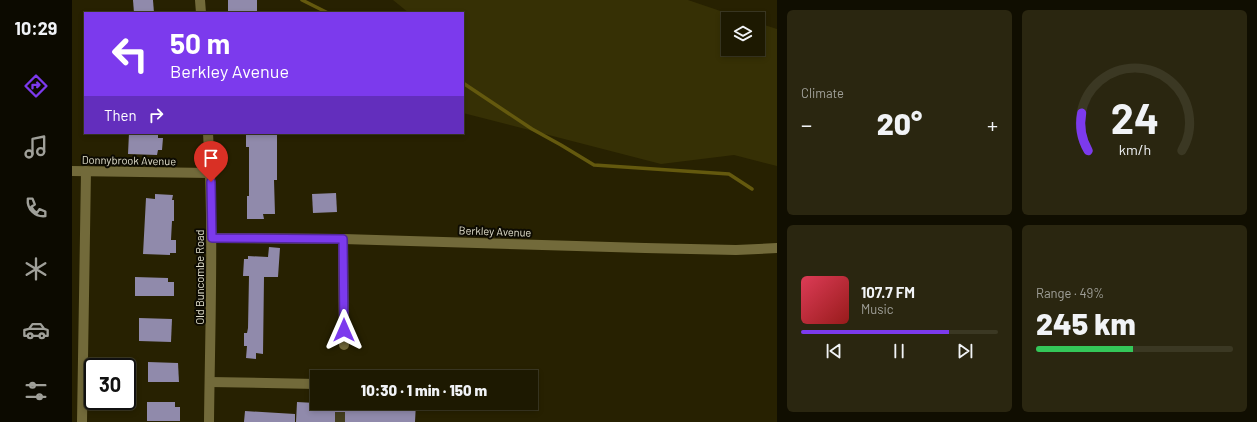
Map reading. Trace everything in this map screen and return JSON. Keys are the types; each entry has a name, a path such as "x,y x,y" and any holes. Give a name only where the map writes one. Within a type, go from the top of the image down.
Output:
{"street":[{"path":"200,0 201,12"},
{"name":"Old Buncombe Road","path":"208,134 212,238 210,422"},
{"name":"Donnybrook Avenue","path":"72,171 210,173"},
{"path":"82,422 86,171"},
{"name":"Berkley Avenue","path":"212,238 343,239 736,250 777,248"},
{"path":"343,239 344,345"},
{"path":"210,382 310,384"}],"shaded area":[{"path":"393,0 688,0 723,12 721,12 721,56 765,56 765,25 777,29 777,166 734,155 661,164 464,113 464,12 408,12"}],"building":[{"path":"133,0 153,0 154,12 134,12"},
{"path":"228,0 257,0 257,12 228,12"},
{"path":"129,134 158,134 158,138 163,138 162,150 158,150 157,155 128,154"},
{"path":"246,134 277,134 277,180 274,180 275,214 263,214 264,219 247,219 247,196 249,196 249,147 246,147"},
{"path":"336,193 337,212 313,213 312,194"},
{"path":"155,194 173,195 174,221 172,221 171,240 176,240 176,253 170,253 170,255 143,254 146,198 155,199"},
{"path":"269,247 280,248 278,277 264,277 263,354 256,353 256,359 246,358 247,346 244,346 244,333 247,333 248,328 249,276 243,276 244,259 248,259 248,256 268,257"},
{"path":"135,277 168,278 168,282 174,282 174,296 135,296"},
{"path":"139,318 172,319 171,342 139,341"},
{"path":"148,362 178,363 179,382 148,382"},
{"path":"147,402 175,402 175,407 180,407 180,421 147,421"},
{"path":"297,402 310,403 310,410 416,410 415,422 296,422"},
{"path":"245,411 295,414 295,422 244,422"}],"waterway":[{"path":"302,0 326,12"},
{"path":"464,84 532,129 594,165 729,174 752,189"}],"tunnel":[{"path":"340,410 340,422"}],"route":[{"path":"211,182 212,238 343,239 344,330"}]}
